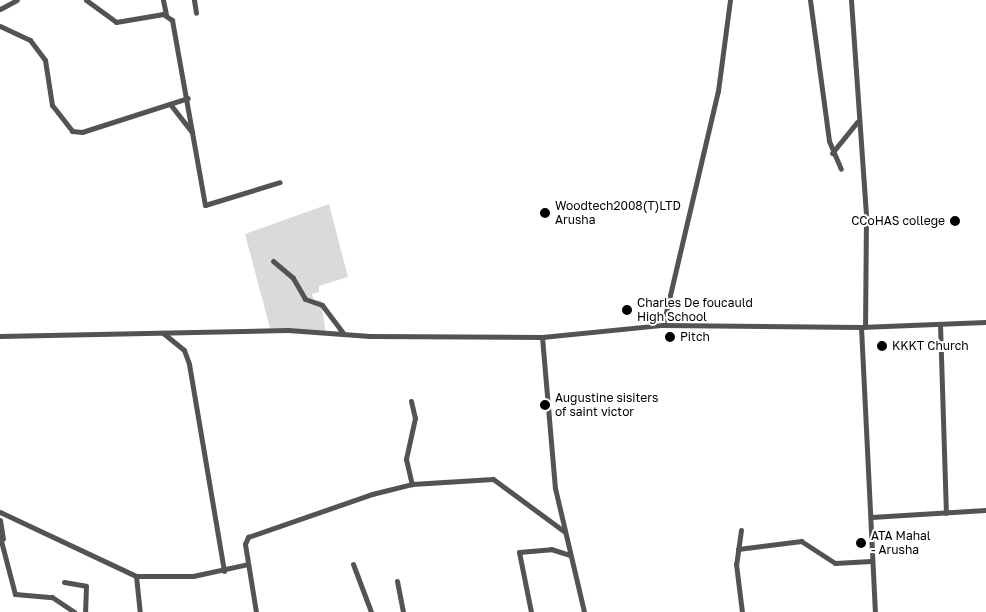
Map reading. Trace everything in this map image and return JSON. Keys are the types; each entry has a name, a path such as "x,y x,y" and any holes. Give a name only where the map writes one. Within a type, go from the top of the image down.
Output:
{"street":[{"path":"0,9 17,0"},
{"path":"86,0 116,22 166,14"},
{"path":"163,0 166,14 175,27 192,132 207,206 280,182"},
{"path":"194,0 196,13"},
{"path":"663,325 718,91 730,0"},
{"path":"810,0 832,153 841,169"},
{"path":"851,0 857,121 866,216 863,327 871,517 871,561 875,612"},
{"path":"0,26 30,40 45,60 52,105 72,131 82,132 188,98"},
{"path":"170,104 192,132"},
{"path":"832,153 857,121"},
{"path":"273,261 294,278 306,300 324,307 344,334"},
{"path":"0,336 288,330 344,334 542,337 663,325 863,327 986,322"},
{"path":"940,324 946,512"},
{"path":"163,332 184,350 189,364 224,571"},
{"path":"542,337 553,478 584,612"},
{"path":"411,401 415,418 406,459 412,484"},
{"path":"256,612 248,564 248,537 412,484 496,480 566,532"},
{"path":"871,517 986,510"},
{"path":"0,512 136,576 178,577 224,571 248,564"},
{"path":"0,520 3,549"},
{"path":"741,530 736,564 742,612"},
{"path":"0,537 15,594 52,597 74,612"},
{"path":"738,549 801,541 834,562 871,561"},
{"path":"531,612 519,552 551,549 570,554"},
{"path":"353,564 371,612"},
{"path":"136,576 140,612"},
{"path":"397,581 403,612"},
{"path":"64,582 86,586 85,612"}],"shaded area":[{"path":"329,204 348,277 319,286 319,292 312,294 314,301 321,300 326,334 271,332 245,234"}],"place":[{"name":"Woodtech2008(T)LTD Arusha","path":"545,213"},
{"name":"CCoHAS college","path":"955,221"},
{"name":"Charles De foucauld High School","path":"627,310"},
{"name":"Pitch","path":"670,337"},
{"name":"KKKT Church","path":"882,346"},
{"name":"Augustine sisiters of saint victor","path":"545,405"},
{"name":"ATA Mahal - Arusha","path":"861,543"}]}
